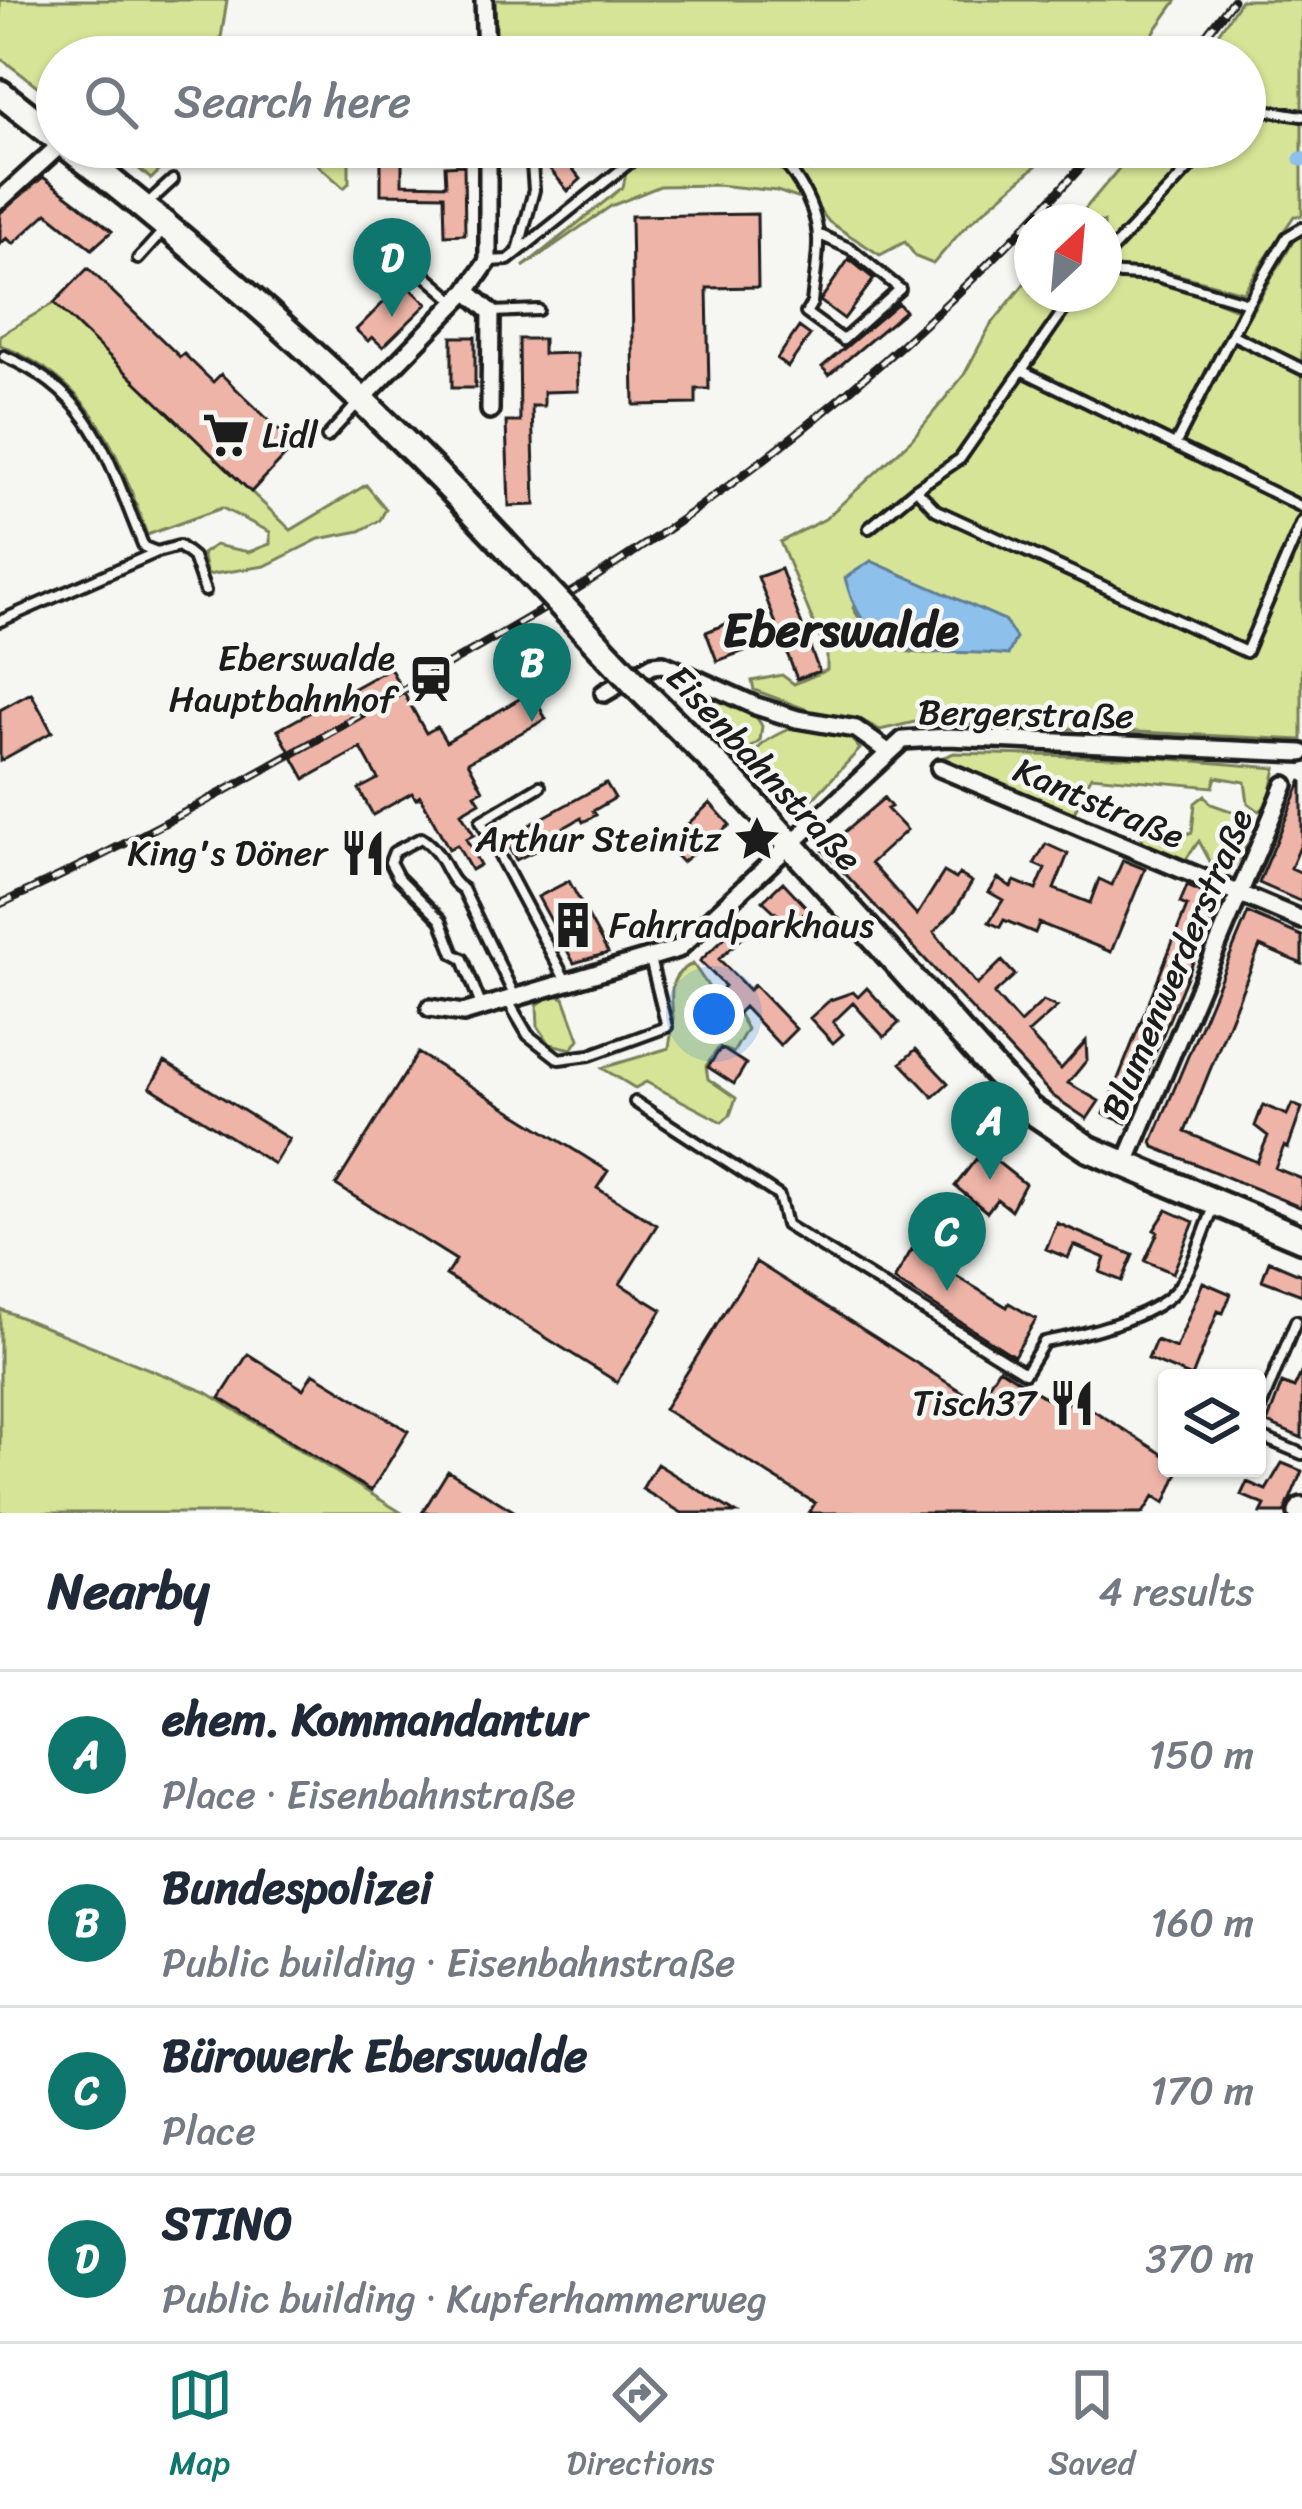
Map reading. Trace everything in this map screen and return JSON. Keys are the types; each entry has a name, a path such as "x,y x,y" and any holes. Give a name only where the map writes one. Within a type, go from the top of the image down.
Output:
{"main road":[{"path":"0,94 36,124"},
{"name":"Eisenbahnstraße","path":"94,168 362,399 725,773 1008,1089 1057,1130 1125,1165 1302,1239"}],"street":[{"path":"484,0 485,36"},
{"path":"0,200 36,165"},
{"path":"362,399 461,297 488,261 488,168"},
{"path":"461,297 491,312 490,410"},
{"name":"Eisenbahnstraße","path":"604,693 663,664 756,706 856,729 888,752"},
{"name":"Bergerstraße","path":"430,1008 455,1014 482,1008 678,949 903,740 948,737 1302,753"},
{"name":"Kantstraße","path":"940,768 1302,920"},
{"name":"Blumenwerderstraße","path":"1125,1165 1285,785"}],"lane":[{"path":"1266,110 1302,116"},
{"path":"517,252 534,190 532,168"},
{"path":"488,261 508,260 622,168"},
{"path":"790,168 818,234 812,303 806,313 843,340 900,289 850,249 818,234"},
{"path":"1122,240 1189,168"},
{"path":"143,208 173,180"},
{"path":"138,259 166,226"},
{"path":"1175,445 1247,303 1287,237 1302,228"},
{"path":"406,260 461,297"},
{"path":"1122,274 1156,276 1247,303"},
{"path":"491,312 538,310"},
{"path":"869,528 960,459 1063,312"},
{"path":"1233,335 1302,369"},
{"path":"4,356 46,377 80,409 99,439 144,547 158,552"},
{"path":"1023,370 1302,507"},
{"path":"327,437 362,399"},
{"path":"916,489 936,510 1246,652 1302,522"},
{"path":"0,621 88,579 179,546 193,557 205,590"},
{"path":"540,787 481,821 567,983"},
{"path":"482,1008 441,920 398,878 390,862 394,852 421,838 437,849 454,884 464,889 528,1036 559,1059 590,1055 667,1027 650,959"},
{"path":"635,1102 779,1196 786,1226 1025,1373 1045,1342 1158,1305 1174,1292 1216,1204"},
{"path":"1266,1395 1296,1321"},
{"path":"1266,1439 1302,1454"}],"green space":[{"path":"0,0 227,0 221,36 36,36 36,85 0,58"},
{"path":"495,0 1177,0 1151,36 496,36"},
{"path":"1241,0 1302,0 1302,216 1294,216 1243,292 1161,270 1173,284 1242,311 1226,342 1244,345 1302,374 1302,740 919,721 880,730 858,718 816,713 754,690 752,681 782,675 794,684 827,670 827,655 780,542 825,519 912,439 964,375 990,326 1014,296 1014,312 1122,312 1122,204 1089,204 1119,168 1266,168 1266,36 1216,36","holes":["871,561 1004,620 1016,638 960,650 901,650 883,644 867,630 853,608"]},
{"path":"138,168 162,168 151,179"},
{"path":"322,168 349,168 349,183 344,188"},
{"path":"627,168 1034,168 964,228 933,264 916,257 905,242 880,255 829,222 815,204 777,191 717,185 660,186 611,206 523,267 623,187"},
{"path":"1302,235 1302,365 1250,340 1241,330 1294,240"},
{"path":"54,303 291,530 366,485 386,509 380,520 360,531 319,539 265,566 207,575 202,554 215,545 249,552 270,544 270,532 222,508 147,535 112,446 80,399 32,360 0,345 0,335"},
{"path":"674,677 757,718 762,726 760,741 748,750 741,749"},
{"path":"792,728 850,738 860,749 810,802 797,807 787,804 751,762 762,745"},
{"path":"954,753 1159,758 1276,768 1268,805 1259,811 1248,803 1245,782 1216,777 1213,787 1091,776 1074,813 957,767 944,757"},
{"path":"1205,795 1211,804 1237,813 1237,819 1248,824 1245,849 1225,880 1219,878 1199,841 1184,862 1143,845 1140,833 1145,827 1182,836 1192,832 1195,803"},
{"path":"693,964 723,1008 734,1006 747,1029 733,1053 719,1047 706,1066 708,1079 736,1098 722,1122 646,1082 635,1088 602,1068 669,1048 672,986"},
{"path":"553,994 564,998 579,1039 572,1049 550,1044 538,1026 537,1005"},
{"path":"0,1309 206,1392 402,1513 0,1513"}],"water":[{"path":"871,561 1004,620 1016,638 1008,655 907,650 887,643 870,630 856,609 845,578"}],"building":[{"path":"381,168 402,168 402,184 446,185 445,168 464,168 465,234 445,235 444,195 381,194"},
{"path":"549,168 572,168 581,179 568,191"},
{"path":"43,177 112,231 92,249 47,213 13,244 7,238 0,244 0,213"},
{"path":"757,214 758,287 707,288 709,389 696,389 696,404 634,405 631,216"},
{"path":"849,259 874,279 844,319 820,301"},
{"path":"88,268 180,357 184,354 213,382 221,374 289,440 282,447 288,453 251,492 54,303"},
{"path":"410,288 427,304 383,347 356,330 392,294 398,300"},
{"path":"898,303 905,311 829,375 822,367"},
{"path":"799,327 810,335 788,367 777,359"},
{"path":"452,337 475,337 475,388 452,388"},
{"path":"519,339 543,339 543,354 577,353 578,391 544,392 544,406 532,406 535,505 509,506 506,422 520,422"},
{"path":"781,569 819,671 797,679 758,577"},
{"path":"733,621 744,651 717,661 706,632"},
{"path":"390,668 426,733 437,727 446,742 531,692 546,719 468,762 483,790 475,794 480,802 461,813 474,835 466,839 480,865 471,870 457,845 449,849 420,796 416,799 412,793 373,815 359,789 378,779 361,748 305,779 278,730"},
{"path":"31,693 52,732 0,761 0,710"},
{"path":"1302,780 1302,842 1291,868 1302,873 1302,902 1259,883"},
{"path":"606,783 615,798 593,811 596,815 583,822 581,818 551,835 547,845 516,860 504,839"},
{"path":"884,798 891,807 887,809 907,830 871,863 917,915 944,872 972,882 934,932 977,985 1002,961 1015,975 994,994 1020,1023 1043,1001 1057,1007 1028,1033 1061,1069 1086,1041 1087,1060 1068,1083 1099,1101 1087,1119 1053,1096 823,850"},
{"path":"710,803 730,825 682,862 666,845"},
{"path":"1046,844 1068,854 1054,889 1090,903 1099,879 1112,885 1123,860 1145,869 1111,952 1039,923 1035,933 1004,920 1000,927 989,922 1003,900 989,892 998,878 1011,887 1015,881 1036,890 1045,869 1034,864"},
{"name":"Fahrradparkhaus","path":"569,881 608,953 574,963 538,897"},
{"path":"783,882 808,909 790,926 763,901"},
{"path":"1187,886 1219,900 1126,1123 1104,1114 1187,906 1180,903"},
{"path":"1248,913 1302,936 1302,964 1260,946 1185,1132 1257,1162 1268,1136 1255,1126 1263,1105 1287,1115 1292,1104 1302,1108 1288,1148 1284,1146 1275,1168 1302,1179 1302,1208 1154,1147 1152,1142"},
{"path":"742,921 750,930 719,959 749,990 754,985 796,1029 780,1045 744,1007 734,1017 714,996 725,986 700,961"},
{"path":"867,988 899,1023 884,1037 853,1003 833,1022 843,1034 833,1043 810,1018 830,1000 853,992 858,997"},
{"path":"721,1048 746,1064 734,1084 708,1067"},
{"path":"916,1049 948,1083 933,1097 901,1063"},
{"path":"418,1053 608,1171 597,1188 657,1225 620,1284 662,1310 617,1382 446,1275 456,1260 336,1185"},
{"path":"165,1062 289,1139 274,1164 150,1087"},
{"path":"986,1153 1025,1184 1011,1210 997,1199 987,1212 955,1186"},
{"path":"1167,1210 1194,1222 1173,1273 1145,1261 1158,1232 1154,1230"},
{"path":"1057,1223 1133,1255 1122,1281 1100,1272 1105,1258 1074,1245 1068,1258 1046,1249"},
{"path":"912,1249 1007,1307 1009,1303 1036,1319 1014,1356 894,1280"},
{"path":"1269,1261 1302,1275 1302,1295 1262,1280"},
{"path":"756,1262 978,1402 999,1368 1063,1409 1071,1396 1158,1451 1158,1477 1176,1477 1165,1503 1154,1496 1143,1513 809,1513 815,1503 664,1409"},
{"path":"1203,1282 1231,1294 1223,1313 1218,1311 1195,1369 1172,1369 1148,1359 1156,1340 1176,1348"},
{"path":"248,1354 303,1389 313,1373 408,1431 371,1491 220,1398"},
{"path":"1302,1371 1302,1438 1267,1423 1282,1383 1294,1388"},
{"path":"1282,1463 1302,1471 1284,1513 1261,1513 1265,1505 1241,1495 1247,1482 1266,1490"},
{"path":"657,1464 736,1513 682,1513 642,1489"},
{"path":"448,1471 517,1513 422,1513"}],"railway":[{"path":"1205,36 1233,0"},
{"path":"0,904 150,831 297,751 547,607 666,530 863,379 985,267 1080,168"}],"place":[{"name":"STINO","path":"392,317"},
{"name":"Lidl","path":"226,435"},
{"name":"Eberswalde Hauptbahnhof","path":"431,679"},
{"name":"Bundespolizei","path":"532,722"},
{"name":"Arthur Steinitz","path":"757,839"},
{"name":"King's Döner","path":"363,853"},
{"name":"Fahrradparkhaus","path":"573,925"},
{"name":"ehem. Kommandantur","path":"990,1180"},
{"name":"Bürowerk Eberswalde","path":"947,1291"},
{"name":"Tisch37","path":"1072,1403"}],"district":[{"name":"Eberswalde","path":"841,629"}]}
